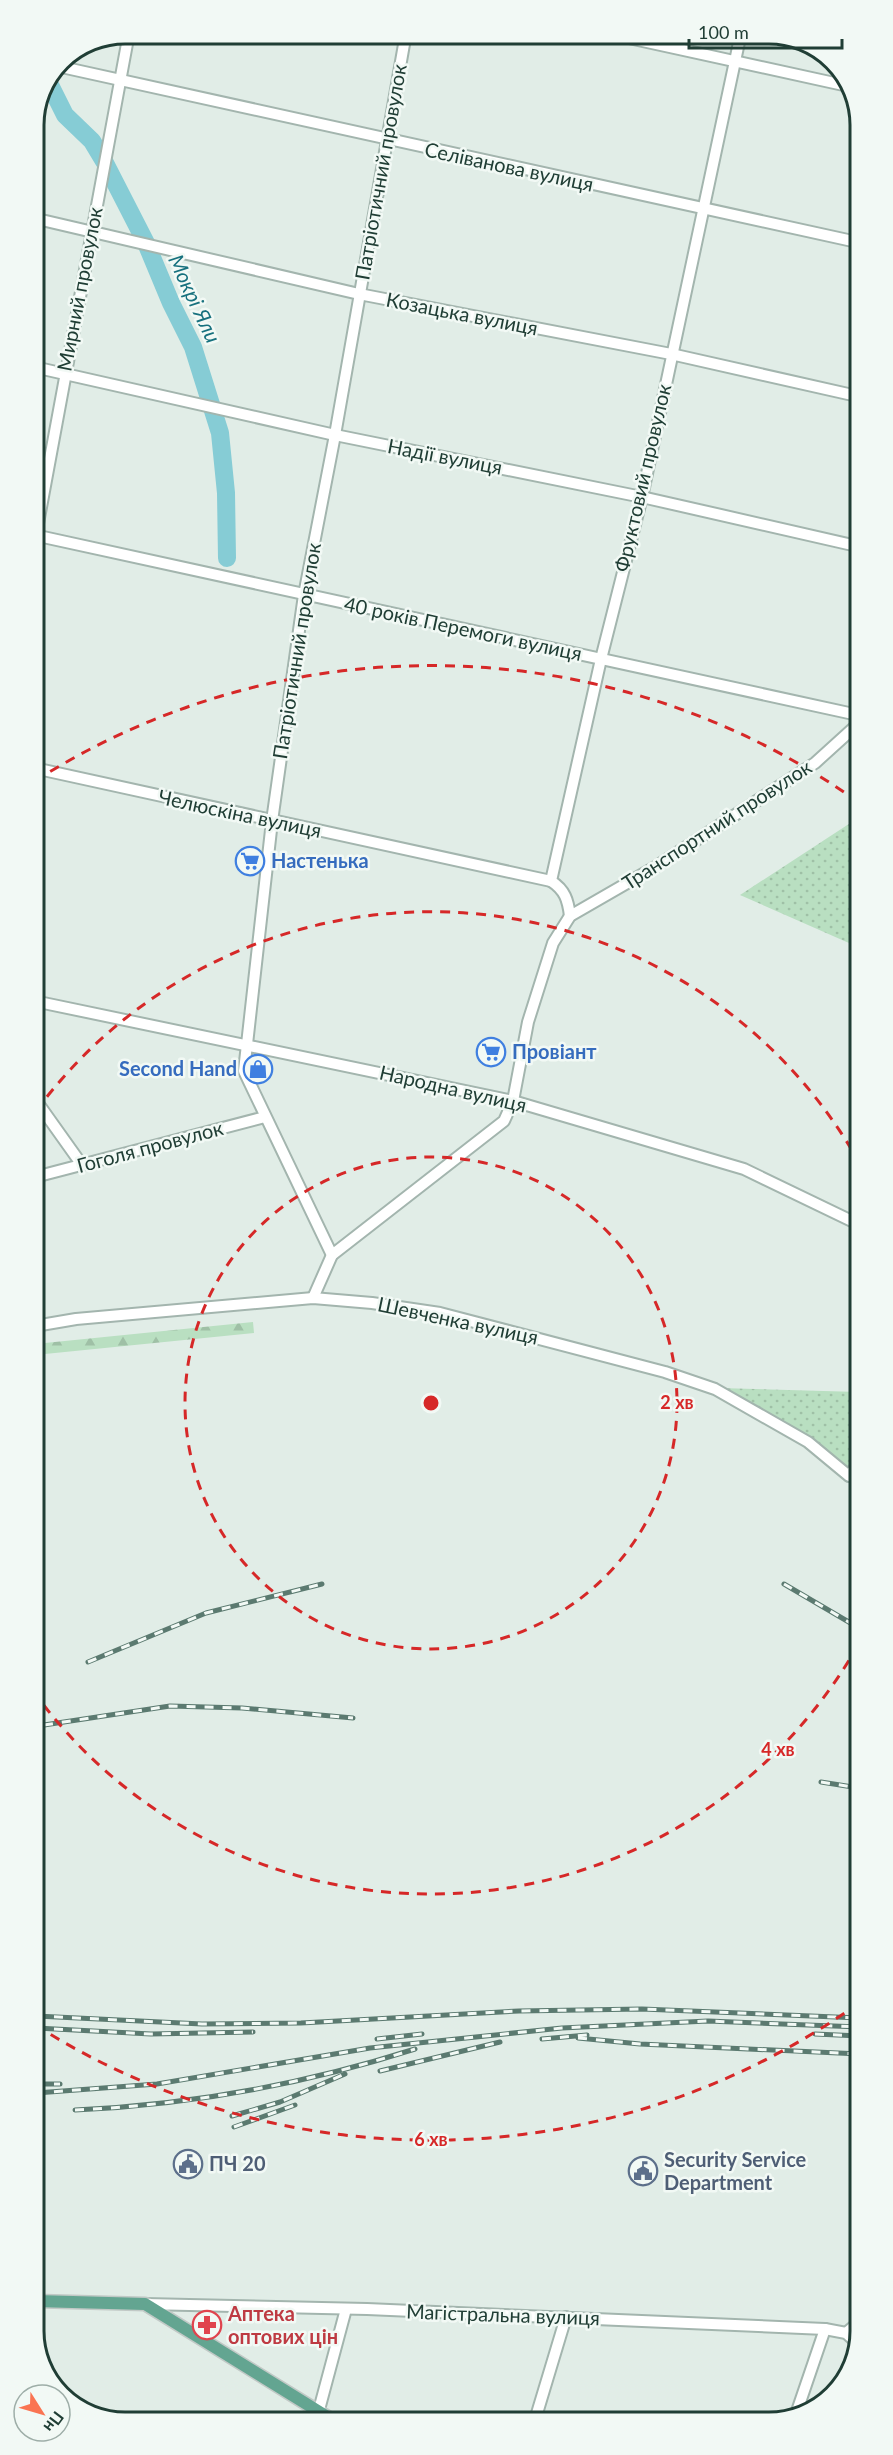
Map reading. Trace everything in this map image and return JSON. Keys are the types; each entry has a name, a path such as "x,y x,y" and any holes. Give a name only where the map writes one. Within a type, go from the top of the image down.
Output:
{"main road":[{"path":"44,2301 145,2304 310,2411"}],"street":[{"name":"Мирний провулок","path":"44,483 127,44"},
{"name":"Патріотичний провулок","path":"333,1255 244,1071 272,821 304,595 335,435 404,44"},
{"path":"657,44 839,84"},
{"name":"Фруктовий провулок","path":"551,881 601,659 642,497 739,44"},
{"name":"Селіванова вулиця","path":"67,68 387,141 850,241"},
{"name":"Козацька вулиця","path":"44,220 359,294 671,354 850,394"},
{"name":"Надії вулиця","path":"44,369 335,435 642,497 850,544"},
{"name":"40 років Перемоги вулиця","path":"44,540 850,713"},
{"name":"Транспортний провулок","path":"570,916 655,867 815,763 850,730"},
{"name":"Челюскіна вулиця","path":"44,770 551,881"},
{"path":"313,1298 333,1255 504,1120 513,1101 528,1022 554,943 570,916 568,901 561,887 551,881"},
{"name":"Народна вулиця","path":"44,1003 513,1101 744,1169 850,1220"},
{"path":"44,1113 82,1165"},
{"name":"Гоголя провулок","path":"44,1175 265,1117"},
{"name":"Шевченка вулиця","path":"44,1324 76,1319 313,1298 372,1303 440,1313 665,1372 715,1389 808,1442 850,1475"},
{"name":"Магістральна вулиця","path":"145,2304 346,2309 825,2328 846,2333 849,2336"},
{"path":"318,2411 346,2309"},
{"path":"538,2412 566,2317"},
{"path":"799,2405 825,2328"},
{"path":"846,2333 850,2330"}],"green space":[{"path":"850,823 850,943 740,895"},
{"path":"253,1322 254,1333 44,1354 44,1343"},
{"path":"719,1388 850,1392 849,1476 808,1442"}],"waterway":[{"name":"Мокрі Яли","path":"52,89 65,115 92,141 104,161 146,243 171,303 193,347 220,433 226,493 227,558"}],"railway":[{"path":"88,1662 206,1613 322,1584"},
{"path":"784,1584 850,1623"},
{"path":"44,1725 170,1706 242,1708 353,1718"},
{"path":"821,1782 850,1787"},
{"path":"44,2016 202,2024 301,2023 519,2011 642,2009 850,2018"},
{"path":"44,2092 157,2084 370,2048 562,2028 708,2021 850,2027"},
{"path":"44,2028 151,2034 253,2032"},
{"path":"377,2039 422,2034"},
{"path":"815,2034 850,2036"},
{"path":"542,2039 587,2035"},
{"path":"578,2038 640,2044 850,2054"},
{"path":"380,2071 500,2042"},
{"path":"75,2110 161,2103 247,2091 332,2073 415,2049"},
{"path":"232,2116 280,2102 345,2074"},
{"path":"44,2084 60,2084"},
{"path":"234,2127 295,2105"}],"place":[{"name":"Настенька","path":"250,861"},
{"name":"Провіант","path":"491,1052"},
{"name":"Second Hand","path":"258,1069"},
{"name":"ПЧ 20","path":"188,2164"},
{"name":"Security Service Department","path":"643,2171"},
{"name":"Аптека оптових цін","path":"207,2325"}]}
